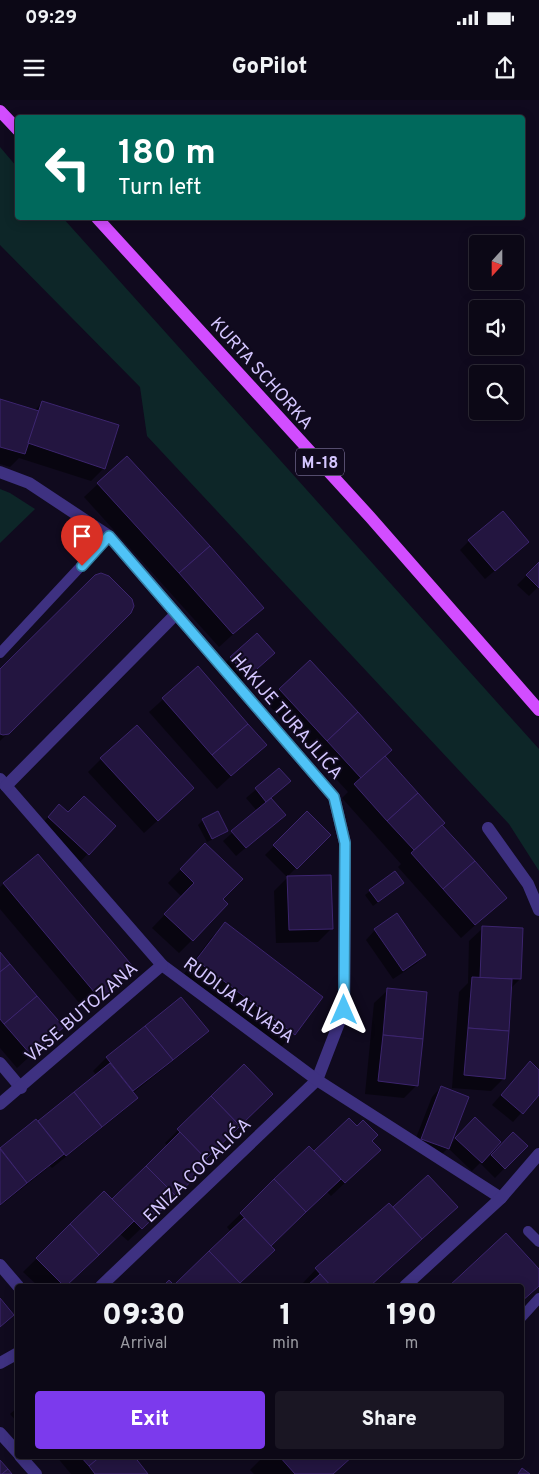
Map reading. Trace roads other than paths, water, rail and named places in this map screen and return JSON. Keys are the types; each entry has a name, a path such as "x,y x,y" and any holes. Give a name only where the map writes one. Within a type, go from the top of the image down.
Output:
{"main road":[{"path":"0,111 15,127"},
{"name":"KURTA SCHORKA","path":"99,220 370,517 539,710"}],"street":[{"name":"HAKIJE TURAJLIĆA","path":"0,472 29,483 109,536 334,797 345,843 344,1010 317,1080"},
{"path":"3,783 176,614"},
{"name":"RUDIJA ALVAĐA","path":"3,783 162,965 317,1080 501,1198"},
{"path":"488,828 528,884 539,910"},
{"name":"VASE BUTOZANA","path":"0,1104 21,1088 162,965"},
{"path":"0,1063 21,1088"},
{"name":"ENIZA COCALIĆA","path":"103,1284 317,1080"},
{"path":"407,1284 501,1198 539,1154"},
{"path":"0,1265 16,1284"},
{"path":"0,1363 15,1355"},
{"path":"0,1433 15,1450"},
{"path":"23,1459 36,1474"}],"lane":[{"path":"0,653 109,536"},
{"path":"528,1231 539,1242"},
{"path":"524,1315 539,1298"}]}
